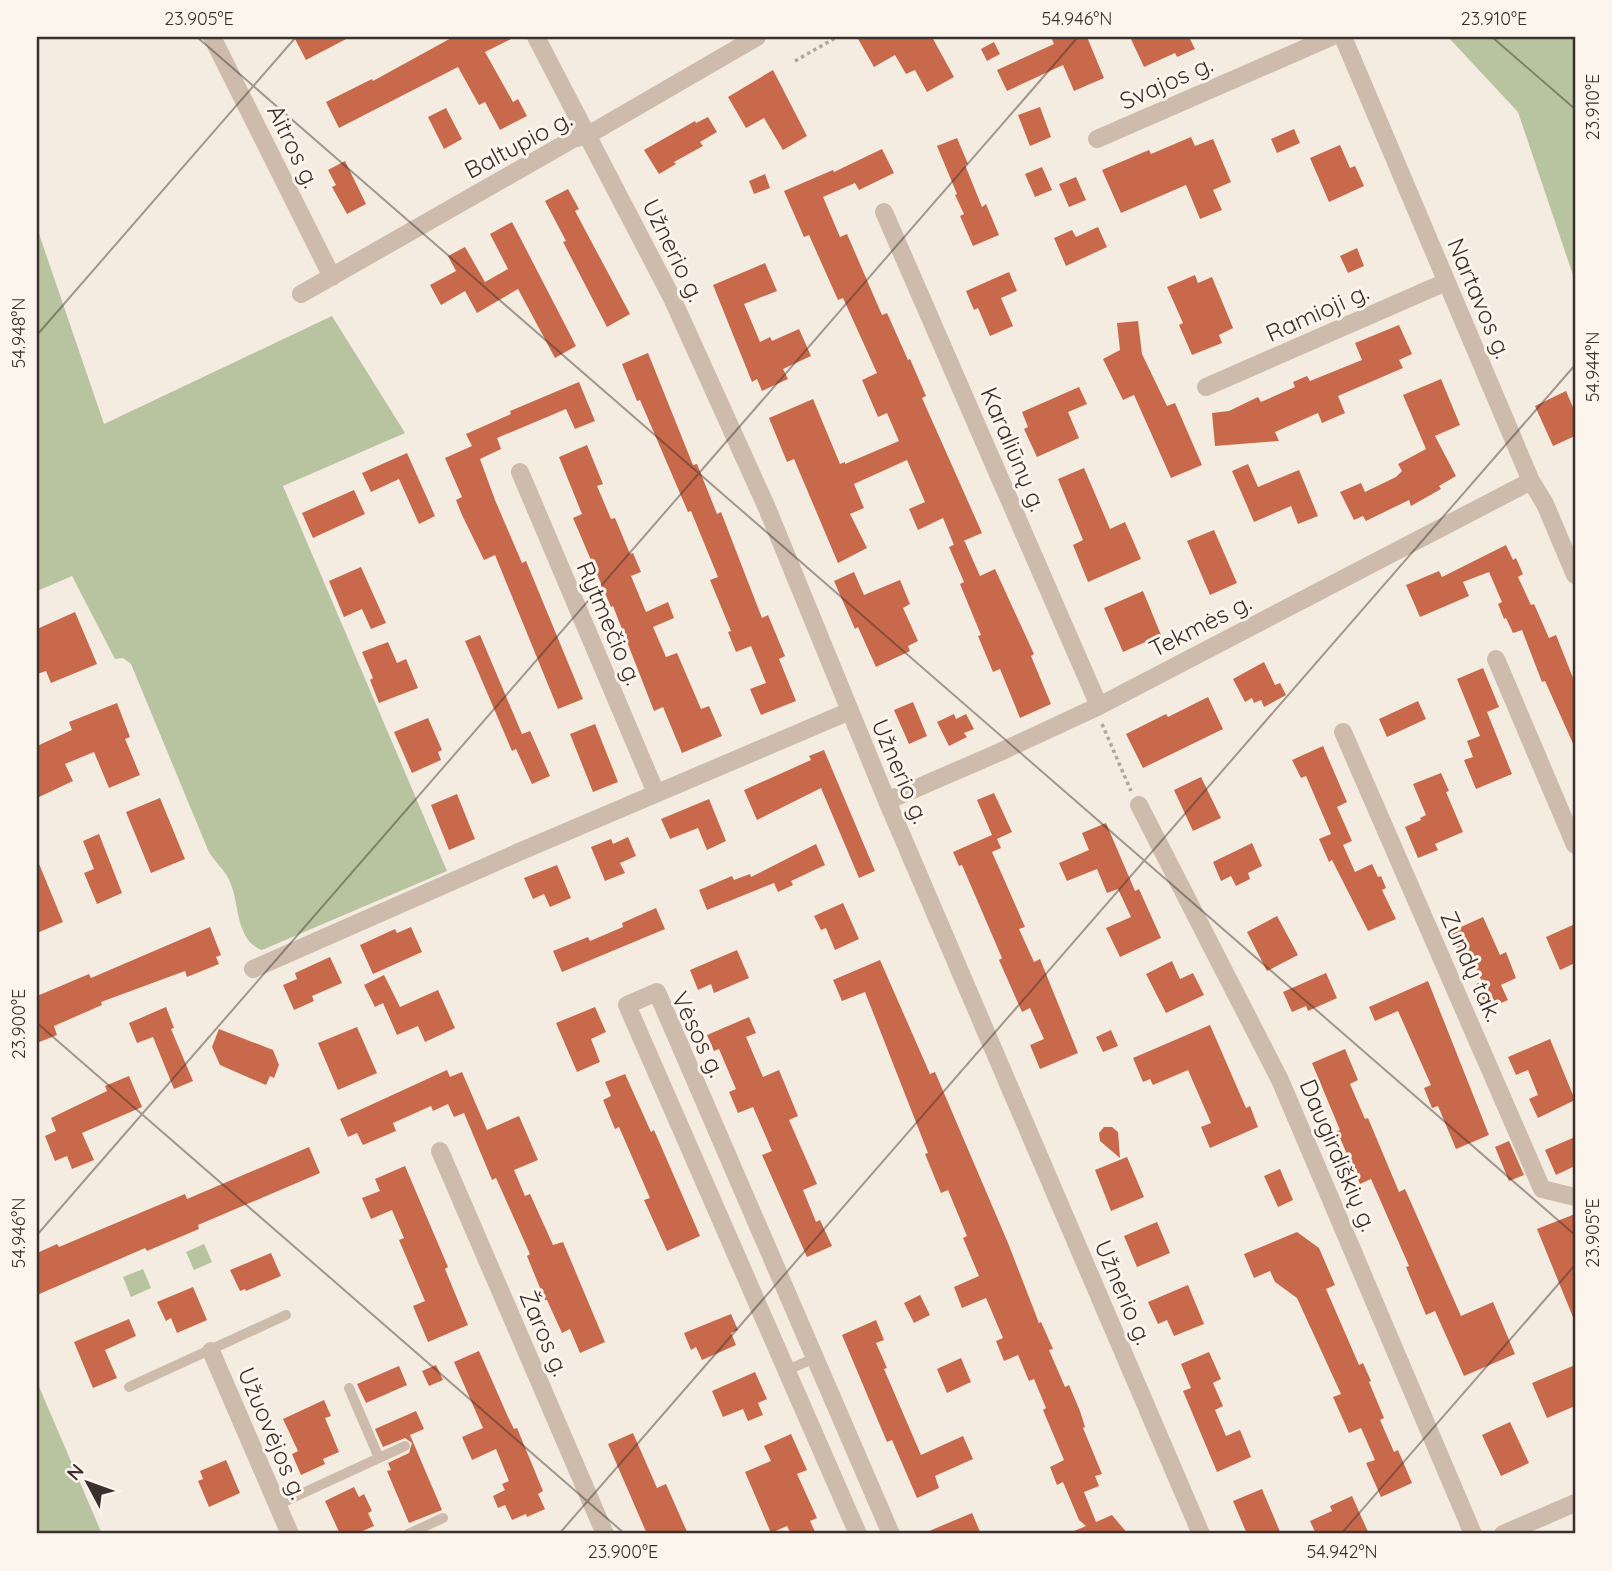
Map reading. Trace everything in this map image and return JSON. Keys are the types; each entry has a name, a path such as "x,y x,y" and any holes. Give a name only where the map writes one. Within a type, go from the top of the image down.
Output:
{"street":[{"name":"Aitros g.","path":"212,37 332,277"},
{"name":"Užnerio g.","path":"536,37 688,335 767,508 887,801 1201,1534"},
{"name":"Baltupio g.","path":"301,294 573,139 588,135 757,37"},
{"name":"Svajos g.","path":"1097,139 1331,37"},
{"name":"Nartavos g.","path":"1343,37 1531,481 1545,504 1575,575"},
{"name":"Karaliūnų g.","path":"884,212 1096,707"},
{"name":"Ramioji g.","path":"1206,387 1446,282"},
{"name":"Rytmečio g.","path":"520,472 656,793"},
{"name":"Tekmės g.","path":"887,801 1096,707 1531,481"},
{"path":"1496,659 1575,845"},
{"path":"253,970 850,711"},
{"name":"Zundų tak.","path":"1343,732 1542,1189 1575,1197"},
{"name":"Daugirdiškių g.","path":"1139,805 1280,1080 1473,1534"},
{"name":"Vėsos g.","path":"858,1534 627,1005 657,992 891,1534"},
{"name":"Žaros g.","path":"440,1152 605,1534"},
{"name":"Užuovėjos g.","path":"211,1351 290,1534"},
{"path":"1503,1534 1575,1503"}],"lane":[{"path":"129,1387 286,1315"},
{"path":"785,1371 815,1358"},
{"path":"349,1388 379,1458"},
{"path":"277,1505 405,1446"},
{"path":"408,1534 443,1518"}],"path":[{"path":"795,61 836,37"},
{"path":"1096,707 1139,805"}],"green space":[{"path":"1448,37 1575,37 1575,281 1518,112"},
{"path":"37,228 104,424 332,316 405,433 283,486 447,871 262,950 247,938 230,882 208,850 131,664 123,658 115,659 72,576 37,591"},
{"path":"204,1244 212,1262 194,1270 186,1252"},
{"path":"143,1269 151,1288 131,1297 123,1277"},
{"path":"37,1382 102,1534 37,1534"}],"building":[{"path":"294,37 350,37 306,60"},
{"path":"453,37 515,37 485,52 513,102 518,99 527,116 500,130 485,102 479,105 458,67 339,128 326,102 372,79 373,81"},
{"path":"857,37 932,37 954,77 927,92 915,70 906,74 895,55 874,67"},
{"path":"1051,37 1087,37 1104,78 1074,91 1063,65 1007,91 997,70 1054,44"},
{"path":"1130,37 1189,37 1195,49 1177,57 1175,53 1144,67"},
{"path":"994,42 1000,54 987,61 981,49"},
{"path":"773,70 807,136 783,150 764,118 746,128 728,97"},
{"path":"1040,107 1051,137 1030,146 1018,115"},
{"path":"446,108 462,139 444,149 428,117"},
{"path":"708,117 717,132 700,142 703,146 659,174 644,150 695,121 696,123"},
{"path":"1294,129 1300,143 1277,153 1271,139"},
{"path":"1191,137 1195,146 1213,139 1231,182 1213,190 1222,210 1200,219 1186,185 1121,213 1102,170 1149,150 1151,154"},
{"path":"957,138 982,207 986,204 999,235 973,246 960,216 964,214 955,195 957,194 937,146"},
{"path":"1340,145 1350,168 1355,166 1364,186 1329,202 1310,158"},
{"path":"882,149 894,173 859,190 855,183 823,197 840,237 847,234 882,315 887,313 908,360 910,359 926,396 922,398 982,533 954,545 943,518 918,530 909,509 925,502 907,460 854,484 864,508 850,514 867,548 838,563 794,459 787,462 769,418 813,399 840,464 899,441 887,413 878,417 862,380 877,373 843,298 838,300 809,235 804,237 784,191 833,170 834,172"},
{"path":"345,161 366,204 347,214 332,187 336,185 328,170"},
{"path":"1042,167 1052,190 1035,197 1025,174"},
{"path":"765,174 770,188 754,194 749,181"},
{"path":"1076,177 1086,200 1069,207 1059,184"},
{"path":"568,189 579,209 575,211 630,314 607,327 545,201"},
{"path":"512,222 576,346 555,358 518,289 477,313 465,291 441,305 430,285 456,271 448,256 465,247 485,282 508,269 490,234"},
{"path":"1098,227 1107,247 1066,266 1054,238 1072,230 1076,237"},
{"path":"1357,248 1364,266 1348,273 1340,256"},
{"path":"765,263 777,291 744,304 760,342 770,337 772,341 799,329 811,356 783,369 788,379 762,391 757,379 752,382 713,285"},
{"path":"1009,272 1017,291 1001,298 1013,326 990,336 978,308 974,310 966,291"},
{"path":"1195,275 1198,283 1212,277 1233,328 1219,335 1222,343 1192,355 1179,325 1183,323 1167,287"},
{"path":"1138,321 1142,354 1167,406 1175,403 1202,465 1171,478 1134,395 1123,400 1103,359 1120,350 1117,323"},
{"path":"1399,325 1412,354 1399,360 1403,368 1338,396 1345,413 1322,423 1318,413 1275,432 1279,441 1215,446 1212,413 1229,411 1258,397 1261,402 1295,387 1293,382 1307,376 1310,381 1362,360 1355,343"},
{"path":"648,353 693,465 697,464 717,514 721,512 762,618 768,615 785,656 779,659 796,701 761,715 750,689 766,683 751,646 736,652 728,632 731,631 710,580 718,577 691,511 688,512 622,364"},
{"path":"1441,379 1460,425 1435,436 1456,476 1439,486 1441,489 1411,506 1409,500 1366,521 1363,516 1354,520 1340,492 1361,483 1365,492 1396,477 1402,471 1398,464 1426,449 1403,395"},
{"path":"579,382 595,421 575,429 566,409 497,438 501,449 480,459 522,563 526,561 583,699 558,709 495,555 484,560 462,515 456,500 462,497 445,458 472,446 466,434 511,414 510,411"},
{"path":"1079,387 1087,404 1068,412 1079,438 1037,457 1024,429 1028,427 1022,412"},
{"path":"1566,391 1575,412 1575,436 1553,446 1535,406"},
{"path":"587,445 603,484 597,486 611,519 615,518 630,554 633,553 641,572 631,576 646,612 668,602 674,618 653,627 666,657 677,653 701,709 709,706 722,736 682,753 663,707 654,711 613,606 611,607 573,518 582,514 559,457"},
{"path":"407,453 435,516 419,524 399,479 371,492 362,473"},
{"path":"1248,464 1258,487 1299,470 1318,516 1298,524 1291,506 1254,522 1232,471"},
{"path":"1084,468 1110,529 1125,522 1141,559 1088,582 1073,545 1083,540 1058,479"},
{"path":"354,490 365,514 313,538 302,513"},
{"path":"1214,530 1237,583 1210,595 1187,541"},
{"path":"964,540 980,576 995,569 1034,654 1031,656 1051,704 1020,718 1000,669 993,672 960,584 964,582 949,547"},
{"path":"1506,545 1513,560 1516,558 1523,574 1518,577 1549,638 1556,635 1575,683 1575,748 1545,681 1542,682 1522,630 1513,633 1506,618 1504,619 1498,604 1502,602 1489,572 1463,582 1469,596 1420,617 1406,585 1439,571 1442,577"},
{"path":"361,567 386,623 371,629 362,609 344,617 329,581"},
{"path":"854,572 864,595 900,580 910,604 903,608 918,641 908,646 910,651 876,667 858,627 855,629 834,581"},
{"path":"1143,591 1161,635 1123,652 1104,608"},
{"path":"75,612 97,664 51,683 46,671 37,674 37,629"},
{"path":"480,635 522,734 530,731 550,776 532,784 516,749 512,751 465,641"},
{"path":"388,642 397,663 406,659 418,688 379,703 370,680 373,678 362,652"},
{"path":"1264,662 1275,685 1280,683 1286,695 1264,707 1261,700 1254,703 1252,698 1245,702 1233,679"},
{"path":"1483,668 1499,707 1487,712 1512,774 1476,789 1464,760 1473,757 1467,741 1480,736 1457,679"},
{"path":"1208,697 1223,729 1143,768 1126,734"},
{"path":"1418,701 1426,719 1387,737 1379,719"},
{"path":"913,702 927,736 909,744 894,710"},
{"path":"117,703 130,737 125,739 140,775 109,788 94,752 65,764 73,781 37,798 37,746 72,730 69,722"},
{"path":"954,714 956,719 966,714 974,729 964,733 967,737 949,746 937,722"},
{"path":"428,718 442,750 438,752 441,760 412,773 394,732"},
{"path":"595,724 618,782 593,792 570,734"},
{"path":"1323,746 1347,802 1337,807 1352,841 1343,845 1355,872 1372,864 1378,877 1381,876 1386,888 1382,890 1396,919 1368,931 1332,860 1329,862 1319,839 1331,834 1306,776 1301,778 1292,760"},
{"path":"824,750 875,871 859,878 821,788 757,820 744,790 811,760 809,756"},
{"path":"1441,773 1463,832 1435,844 1438,850 1418,858 1405,827 1426,815 1413,784"},
{"path":"1201,777 1221,818 1193,831 1174,790"},
{"path":"994,793 1012,832 997,839 1001,848 992,852 1025,927 1019,929 1034,962 1040,959 1078,1053 1040,1069 1030,1045 1044,1039 1030,1008 1022,1012 962,865 959,866 953,852 992,835 977,800"},
{"path":"457,794 475,839 449,850 431,805"},
{"path":"160,798 185,859 151,873 126,812"},
{"path":"709,799 726,841 707,850 698,828 670,839 661,819"},
{"path":"1106,823 1135,891 1139,889 1161,938 1120,957 1106,928 1131,917 1118,889 1107,893 1097,869 1067,881 1059,863 1089,850 1082,833"},
{"path":"99,834 122,893 97,904 84,873 94,869 83,841"},
{"path":"628,837 636,856 620,863 625,873 605,881 591,847 611,839 613,844"},
{"path":"1252,843 1262,866 1248,873 1250,879 1236,886 1231,876 1221,881 1213,862"},
{"path":"816,844 825,865 791,881 793,885 778,892 774,883 707,910 699,890 732,876 734,880 750,874 751,877"},
{"path":"37,859 63,922 37,933"},
{"path":"557,865 571,898 550,907 544,894 533,899 524,878"},
{"path":"843,903 859,939 835,950 826,928 821,930 814,916"},
{"path":"656,908 665,929 562,972 553,951 588,937 590,941 623,927 622,923"},
{"path":"1277,916 1298,955 1267,971 1247,932"},
{"path":"1483,917 1500,955 1506,952 1516,978 1501,985 1508,1000 1487,1009 1476,984 1482,982 1469,953 1461,957 1450,932"},
{"path":"1575,924 1575,963 1560,970 1546,937"},
{"path":"210,927 221,955 216,957 219,964 187,977 185,971 101,1002 102,1005 54,1026 57,1035 37,1043 37,996 89,974 91,978"},
{"path":"411,927 422,952 373,974 360,945 395,929 397,933"},
{"path":"737,950 749,978 714,993 711,984 698,990 690,970"},
{"path":"330,957 342,983 312,996 314,1001 294,1010 283,985 297,979 295,973"},
{"path":"880,960 930,1074 935,1072 1039,1323 1041,1322 1053,1349 1049,1350 1065,1387 1069,1385 1080,1411 1085,1427 1083,1428 1102,1474 1095,1476 1099,1486 1084,1492 1096,1522 1112,1515 1128,1534 1067,1534 1086,1526 1079,1520 1063,1482 1057,1485 1050,1467 1064,1460 1043,1410 1046,1408 1034,1379 1029,1381 1018,1355 1004,1361 996,1341 1003,1338 986,1298 962,1308 954,1287 979,1276 963,1238 967,1236 948,1190 941,1193 865,992 842,1001 833,980"},
{"path":"1172,961 1180,979 1193,973 1204,995 1166,1013 1146,974"},
{"path":"1326,973 1337,998 1308,1011 1306,1006 1292,1012 1283,992"},
{"path":"384,975 400,1007 438,990 455,1028 425,1042 418,1026 397,1035 383,1003 375,1007 364,985"},
{"path":"1428,981 1489,1135 1456,1149 1438,1106 1432,1108 1424,1088 1431,1085 1398,1011 1375,1021 1369,1007"},
{"path":"166,1007 174,1028 171,1029 193,1081 174,1089 153,1037 137,1043 129,1023"},
{"path":"595,1007 606,1032 591,1039 600,1062 577,1072 556,1023"},
{"path":"749,1017 756,1033 746,1037 763,1077 779,1070 798,1116 789,1120 817,1184 803,1190 816,1222 820,1220 832,1246 807,1257 762,1155 772,1151 753,1107 738,1113 729,1092 736,1089 719,1049 714,1051 707,1035"},
{"path":"1210,1025 1246,1108 1250,1106 1258,1127 1210,1148 1201,1127 1211,1123 1188,1070 1153,1085 1150,1079 1143,1082 1133,1058"},
{"path":"357,1027 377,1073 338,1090 318,1043"},
{"path":"219,1029 273,1050 279,1065 274,1078 270,1076 266,1085 220,1065 212,1047"},
{"path":"1111,1030 1118,1046 1103,1052 1096,1037"},
{"path":"1550,1039 1575,1100 1538,1118 1529,1099 1538,1095 1528,1070 1516,1075 1508,1057"},
{"path":"1345,1049 1358,1080 1350,1084 1365,1119 1368,1118 1399,1192 1405,1189 1461,1316 1493,1302 1515,1354 1464,1376 1435,1311 1426,1315 1406,1267 1409,1266 1371,1179 1360,1184 1312,1063"},
{"path":"447,1070 450,1077 462,1072 487,1130 519,1116 538,1160 514,1170 525,1196 530,1194 553,1245 563,1242 605,1342 580,1353 570,1329 562,1333 527,1256 530,1254 496,1178 492,1180 464,1113 454,1117 448,1104 433,1111 431,1106 393,1123 396,1131 363,1145 357,1133 348,1137 340,1119"},
{"path":"625,1074 651,1132 654,1130 700,1236 667,1251 644,1200 650,1198 619,1127 615,1129 603,1100 611,1096 605,1082"},
{"path":"129,1076 142,1107 82,1133 94,1160 72,1169 67,1156 55,1161 45,1136 56,1131 51,1118 107,1091 105,1086"},
{"path":"1104,1127 1112,1127 1118,1132 1120,1158 1100,1141 1099,1133"},
{"path":"1575,1137 1575,1166 1556,1175 1545,1150"},
{"path":"1509,1141 1524,1175 1509,1181 1495,1147"},
{"path":"309,1147 320,1173 198,1225 199,1229 147,1251 145,1248 37,1295 37,1253 57,1244 59,1247 185,1194 187,1199"},
{"path":"1127,1157 1144,1197 1111,1211 1095,1170"},
{"path":"405,1166 448,1267 445,1269 468,1325 428,1342 413,1306 425,1301 399,1240 404,1238 392,1210 371,1219 362,1198 380,1191 375,1179"},
{"path":"1280,1169 1293,1200 1278,1207 1264,1176"},
{"path":"1575,1214 1575,1322 1537,1229"},
{"path":"1157,1222 1170,1253 1137,1267 1124,1236"},
{"path":"1297,1232 1319,1248 1335,1285 1326,1289 1359,1365 1363,1363 1371,1381 1369,1382 1384,1418 1380,1420 1394,1452 1398,1450 1412,1483 1381,1497 1366,1463 1375,1460 1361,1428 1349,1433 1333,1397 1341,1394 1297,1298 1275,1282 1270,1271 1254,1278 1244,1254"},
{"path":"271,1253 281,1276 240,1291 230,1270"},
{"path":"1188,1285 1204,1324 1174,1336 1167,1320 1158,1324 1148,1302"},
{"path":"193,1287 207,1320 177,1333 171,1318 166,1321 157,1302"},
{"path":"920,1295 930,1315 914,1323 904,1303"},
{"path":"731,1314 738,1330 731,1333 736,1345 702,1360 696,1347 691,1350 684,1333"},
{"path":"129,1319 136,1336 105,1350 117,1378 93,1388 74,1342"},
{"path":"876,1320 884,1340 876,1343 887,1368 884,1369 921,1455 963,1436 973,1459 935,1476 939,1488 917,1498 892,1440 887,1442 842,1335"},
{"path":"479,1351 508,1417 514,1429 517,1428 543,1491 538,1494 545,1509 527,1517 526,1514 512,1520 505,1505 498,1508 493,1496 505,1490 502,1484 509,1481 496,1449 472,1460 462,1437 483,1428 454,1362"},
{"path":"1209,1352 1221,1379 1213,1383 1223,1406 1215,1410 1226,1436 1240,1430 1251,1457 1217,1472 1183,1391 1191,1388 1181,1364"},
{"path":"961,1358 971,1382 947,1393 937,1369"},
{"path":"436,1365 443,1380 429,1386 422,1371"},
{"path":"1575,1365 1575,1406 1547,1418 1532,1383"},
{"path":"399,1366 407,1385 366,1403 357,1384"},
{"path":"755,1372 767,1399 758,1403 763,1415 748,1421 743,1409 723,1417 712,1391"},
{"path":"324,1400 331,1416 325,1418 339,1452 323,1459 325,1464 301,1475 292,1454 298,1451 283,1419"},
{"path":"416,1411 424,1429 410,1435 442,1510 409,1523 387,1471 391,1470 388,1463 409,1453 412,1443 405,1438 383,1447 375,1429"},
{"path":"1510,1422 1529,1463 1501,1476 1482,1435"},
{"path":"633,1433 657,1488 666,1484 688,1534 647,1534 608,1444"},
{"path":"791,1434 807,1470 797,1474 817,1518 810,1521 816,1534 791,1534 787,1526 771,1533 745,1472 771,1461 764,1446"},
{"path":"226,1460 240,1493 209,1507 198,1481 203,1479 200,1471"},
{"path":"354,1487 359,1497 364,1494 372,1511 368,1513 374,1526 356,1534 340,1534 325,1501"},
{"path":"1262,1489 1281,1534 1247,1534 1233,1501"},
{"path":"1352,1496 1369,1534 1316,1534 1310,1521 1332,1511 1330,1506"},
{"path":"972,1513 981,1534 922,1534"}]}
